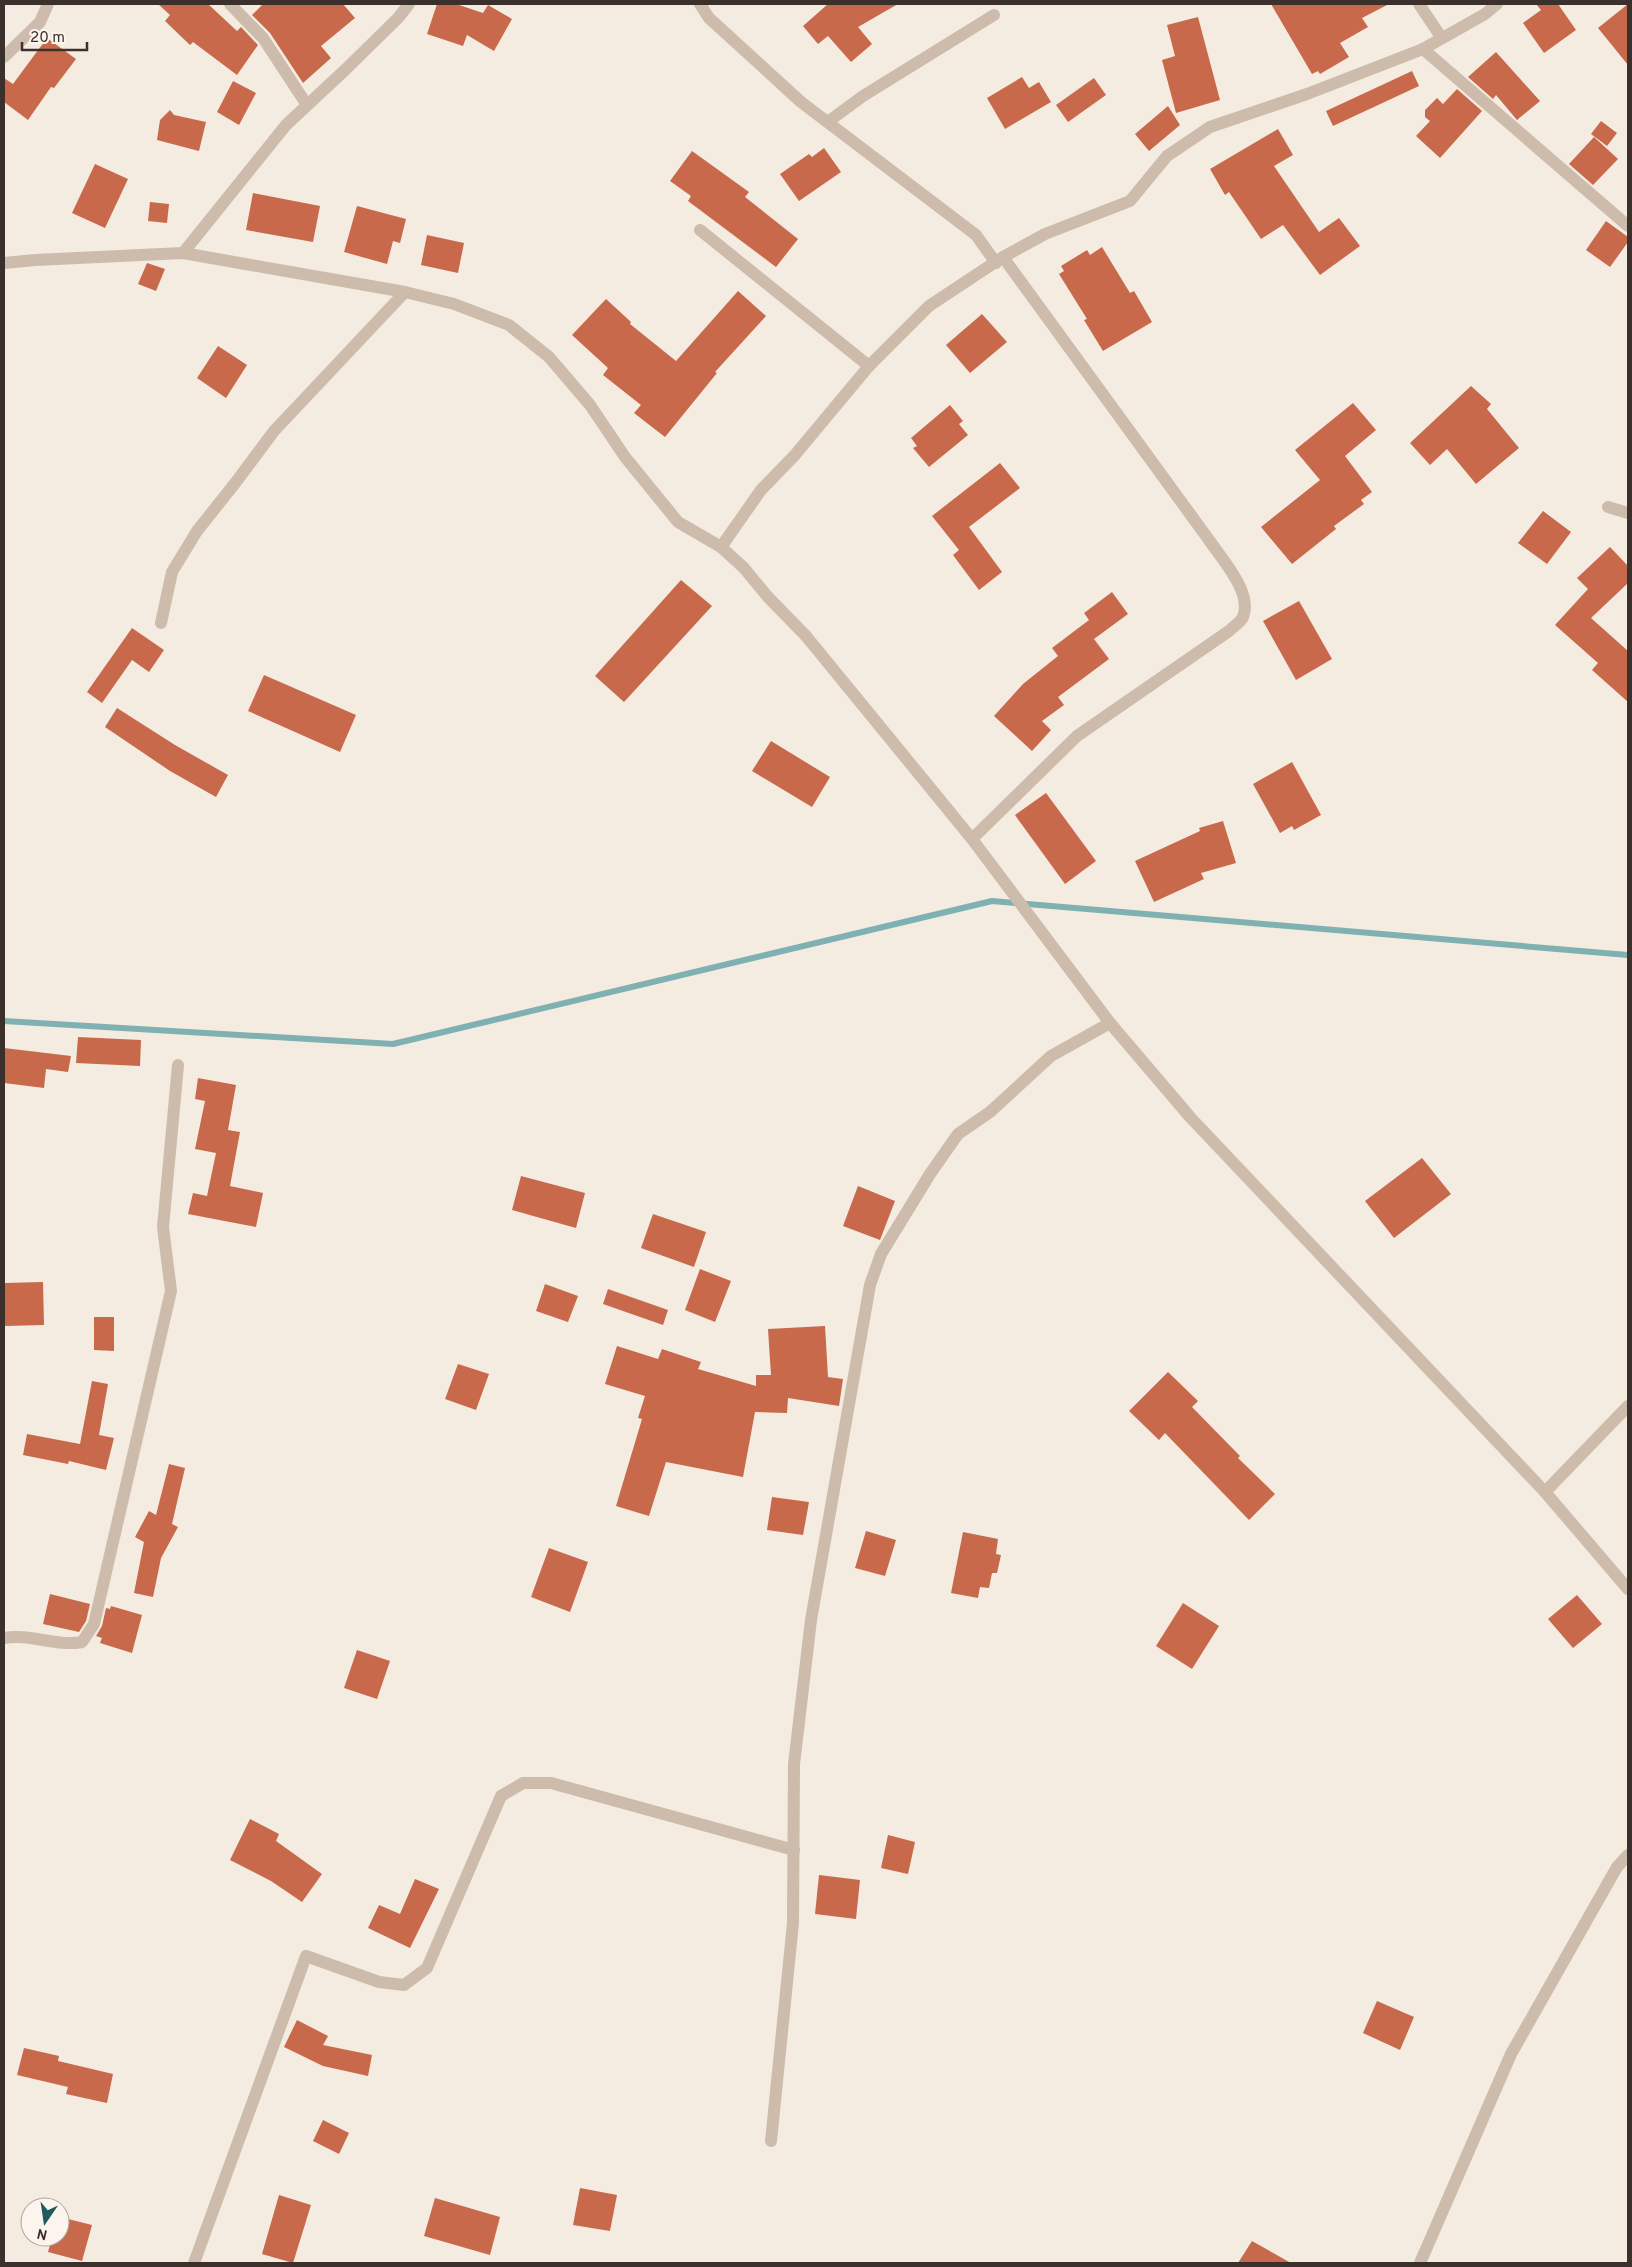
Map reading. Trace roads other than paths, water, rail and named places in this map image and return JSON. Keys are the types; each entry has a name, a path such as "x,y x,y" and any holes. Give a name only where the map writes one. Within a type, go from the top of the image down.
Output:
{"street":[{"path":"4,57 40,22 48,4"},
{"path":"230,4 263,38 307,105"},
{"path":"183,253 286,125 392,24 409,4"},
{"path":"700,4 709,18 754,61 802,102 976,235 999,260 1209,540 1235,577 1245,599 1243,618 1229,631 1077,736 972,839"},
{"path":"1419,4 1441,37"},
{"path":"721,547 761,490 800,448 869,366 929,306 999,260 1071,222 1130,200 1167,156 1210,127 1307,94 1423,49 1441,37 1485,14 1497,4"},
{"path":"829,121 863,96 994,16"},
{"path":"1423,49 1628,226"},
{"path":"700,230 869,366"},
{"path":"4,263 183,253 405,292 454,304 509,325 542,352 590,405 625,457 678,522 721,547 744,568 767,596 806,636 972,839 1110,1023 1190,1117 1545,1492 1628,1589"},
{"path":"161,623 172,572 197,530 274,431 405,292"},
{"path":"1608,507 1628,513"},
{"path":"771,2141 794,1923 794,1764 811,1620 870,1285 881,1254 901,1225 930,1174 958,1134 990,1112 1051,1056 1110,1023"},
{"path":"4,1638 31,1637 67,1644 82,1642 94,1624 171,1291 163,1227 178,1065"},
{"path":"1545,1492 1628,1406"},
{"path":"1545,1492 1628,1414"},
{"path":"194,2263 306,1956 379,1982 404,1986 427,1968 501,1796 523,1783 551,1783 794,1850"},
{"path":"1420,2263 1511,2054 1617,1867 1628,1856"}],"waterway":[{"path":"4,1021 393,1044 992,901 1628,955"}]}
